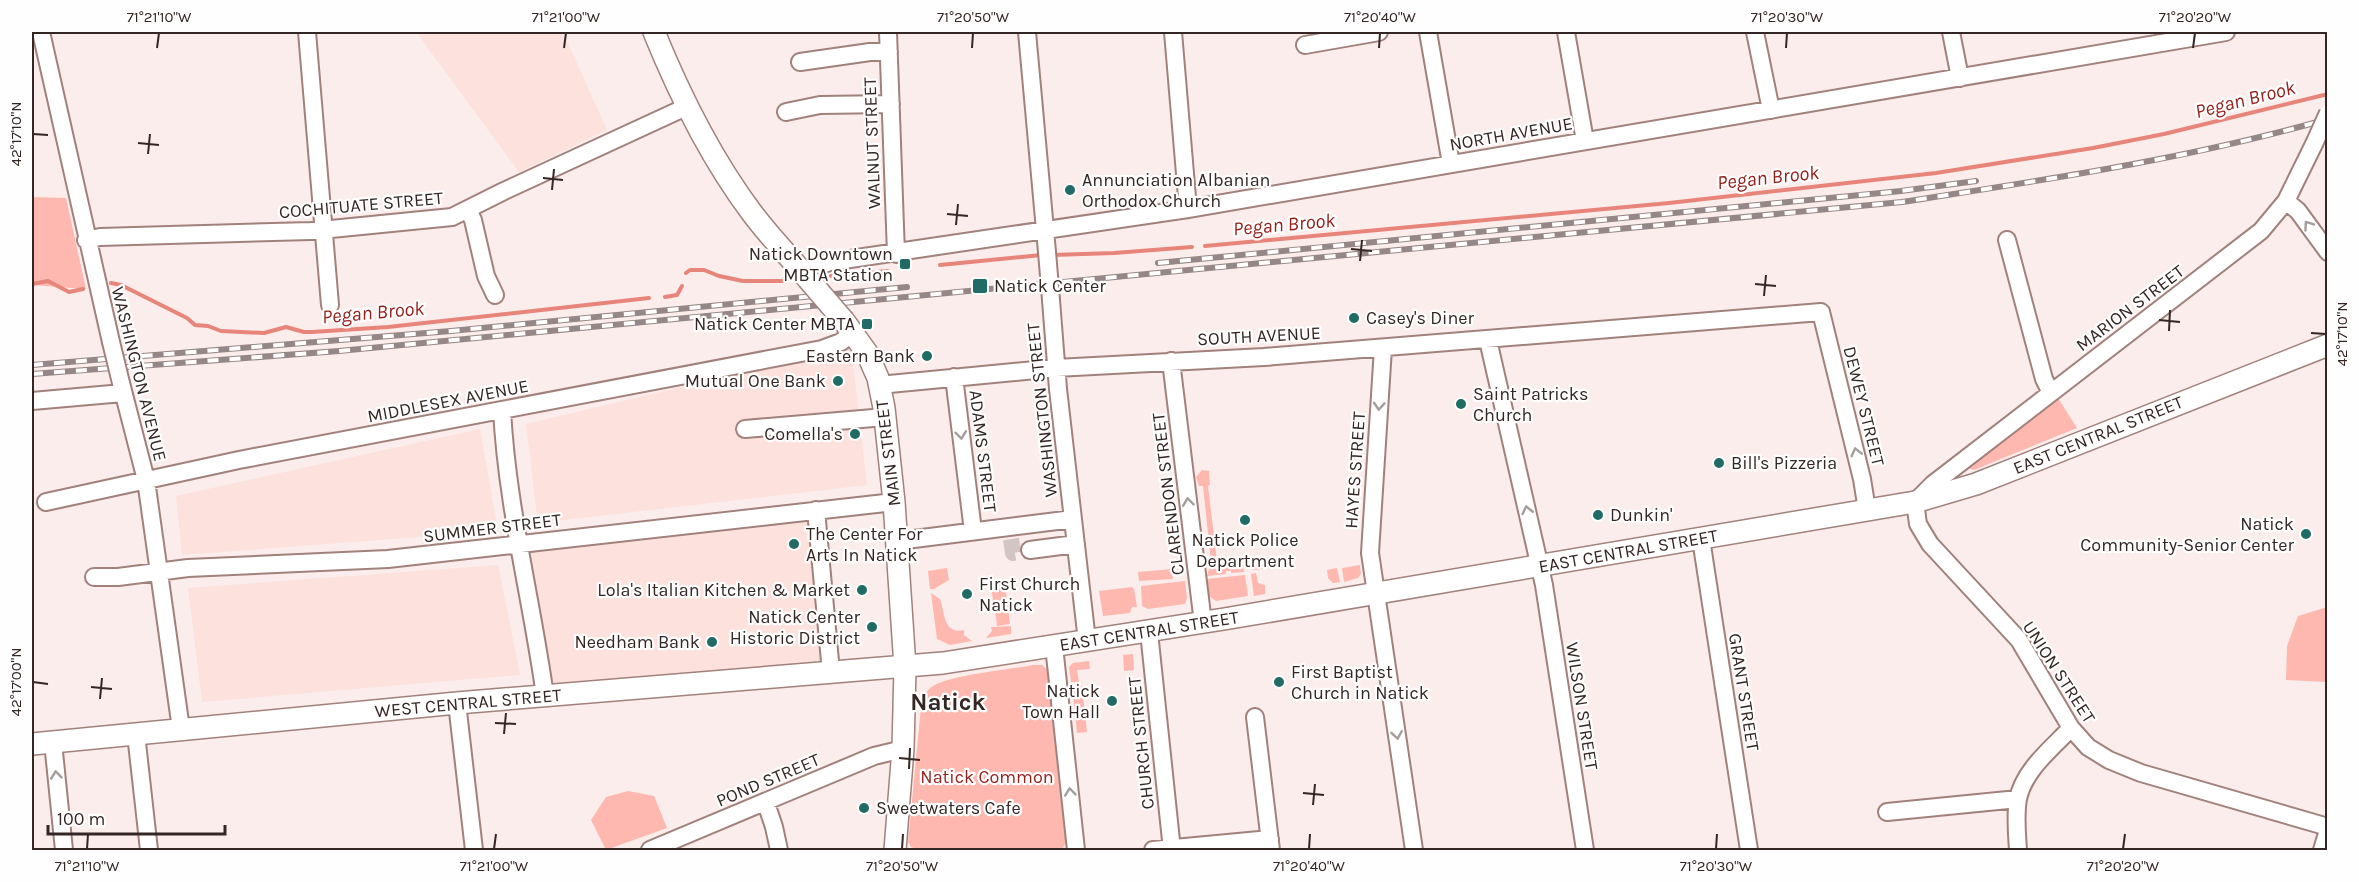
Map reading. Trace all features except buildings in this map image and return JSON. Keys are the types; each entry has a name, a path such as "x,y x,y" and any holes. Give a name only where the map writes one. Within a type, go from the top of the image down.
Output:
{"main road":[{"name":"MAIN STREET","path":"654,32 686,107 703,139 740,196 849,326 870,360 879,385 885,417 898,541 905,667 903,749 895,850"},
{"name":"EAST CENTRAL STREET","path":"905,667 1149,632 1915,502 1976,484 2328,345"},
{"name":"WEST CENTRAL STREET","path":"42,743 458,703 905,667"}],"street":[{"name":"WASHINGTON AVENUE","path":"41,32 40,63 146,480 181,729"},
{"path":"307,32 330,305"},
{"name":"WALNUT STREET","path":"888,32 896,254"},
{"name":"WASHINGTON STREET","path":"1027,32 1056,369 1087,641"},
{"path":"1173,32 1188,209"},
{"path":"1305,45 1379,32"},
{"path":"1428,32 1451,164"},
{"path":"1566,32 1585,141"},
{"path":"1755,32 1771,110"},
{"path":"1951,32 1960,78"},
{"name":"NORTH AVENUE","path":"806,277 817,266 830,262 1188,209 2226,32"},
{"path":"800,62 861,53 889,52"},
{"path":"786,112 820,105 891,104"},
{"name":"COCHITUATE STREET","path":"86,240 100,237 324,230 445,219 686,107"},
{"name":"MARION STREET","path":"1915,502 1933,484 2236,252 2271,222 2286,201 2328,113"},
{"path":"2286,201 2298,211 2328,252"},
{"path":"468,210 486,276 495,295"},
{"path":"2007,240 2044,379 2051,393"},
{"name":"SOUTH AVENUE","path":"879,385 1056,369 1264,357 1821,312"},
{"name":"DEWEY STREET","path":"1821,312 1868,510"},
{"name":"MIDDLESEX AVENUE","path":"46,502 146,480 822,349 841,342 849,326"},
{"name":"WILSON STREET","path":"1488,340 1540,567 1585,850"},
{"name":"HAYES STREET","path":"1383,348 1370,553 1414,850"},
{"name":"CLARENDON STREET","path":"1171,361 1203,623"},
{"name":"ADAMS STREET","path":"954,377 973,531"},
{"path":"32,401 122,388"},
{"path":"502,410 504,459 545,696"},
{"path":"745,429 885,417"},
{"name":"SUMMER STREET","path":"94,577 118,577 160,571 388,559 894,502"},
{"name":"UNION STREET","path":"1915,502 1918,524 1930,544 2019,640 2071,729 2088,747 2125,767 2328,829"},
{"path":"816,510 831,672"},
{"path":"898,541 973,531 1009,533 1073,519"},
{"name":"GRANT STREET","path":"1701,539 1749,850"},
{"path":"1030,550 1076,544"},
{"name":"CHURCH STREET","path":"1149,632 1172,850"},
{"path":"1054,646 1076,850"},
{"path":"458,703 474,850"},
{"path":"1153,850 1270,845 1255,717"},
{"path":"2018,850 2018,799 2029,774 2071,729"},
{"path":"136,734 149,850"},
{"path":"42,743 64,850"},
{"name":"POND STREET","path":"650,850 874,756 903,749"},
{"path":"1887,812 2018,799"},
{"path":"766,803 779,850"},
{"path":"2322,850 2328,829"}],"shaded area":[{"path":"416,32 563,32 607,130 519,172"},
{"path":"851,347 867,485 538,523 526,424"},
{"path":"480,429 498,531 182,555 176,496"},
{"path":"812,518 824,665 549,688 526,550"},
{"path":"498,565 520,675 202,702 188,588"}],"green space":[{"path":"32,197 66,198 86,289 32,285"},
{"path":"2058,398 2077,428 1974,470 1970,469 1971,465"},
{"path":"1202,470 1209,471 1210,485 1208,486 1217,561 1242,560 1244,572 1226,571 1226,574 1207,576 1211,562 1203,486 1199,486 1196,477"},
{"path":"1270,557 1271,568 1252,570 1251,559"},
{"path":"1360,565 1361,574 1358,578 1344,582 1342,568"},
{"path":"947,568 949,580 930,589 928,571"},
{"path":"1337,568 1340,582 1333,583 1328,578 1327,570"},
{"path":"1172,569 1173,579 1139,581 1138,572"},
{"path":"1256,573 1258,583 1265,585 1265,594 1254,596 1251,574"},
{"path":"1245,575 1248,596 1216,601 1209,596 1207,579"},
{"path":"1185,581 1187,598 1185,604 1148,609 1142,606 1141,586"},
{"path":"1005,584 1010,624 997,626 995,609 987,609 986,601 993,600 991,586"},
{"path":"1132,587 1137,607 1132,607 1130,613 1103,616 1099,591"},
{"path":"931,593 940,599 948,626 957,631 964,630 964,635 972,641 950,645 937,639"},
{"path":"2327,607 2327,682 2286,680 2287,646 2298,616"},
{"path":"1011,626 1011,634 986,638 992,631 991,627"},
{"path":"1133,654 1134,670 1124,671 1123,655"},
{"path":"1089,661 1090,669 1077,670 1079,682 1071,682 1069,667 1073,663"},
{"name":"Natick Common","path":"1042,665 1050,672 1067,840 1062,850 919,850 911,847 908,842 921,710 928,690 947,680"},
{"path":"1082,686 1087,732 1077,733 1072,687"},
{"path":"628,791 654,796 667,828 606,850 591,820 606,797"}],"waterway":[{"name":"Pegan Brook","path":"1205,246 1669,203 1936,173 2093,148 2164,134 2328,94"},
{"name":"Pegan Brook","path":"1052,255 1192,247"},
{"name":"Pegan Brook","path":"940,265 1042,255"},
{"name":"Pegan Brook","path":"686,273 690,270 704,270 743,281 786,281"},
{"name":"Pegan Brook","path":"831,276 888,271"},
{"name":"Pegan Brook","path":"32,284 48,281 69,292 83,289"},
{"name":"Pegan Brook","path":"111,283 121,285 187,318 195,325 208,326 221,331 264,333 286,327 304,332 388,327 649,298"},
{"name":"Pegan Brook","path":"665,297 677,295 682,286"}],"tunnel":[{"path":"1011,539 1013,553 1030,550"}],"railway":[{"path":"32,374 339,351 1902,202 2063,177 2170,157 2328,119"},
{"path":"1158,263 1901,191 1976,181"},
{"path":"32,365 451,331 907,287"}],"place":[{"name":"Annunciation Albanian Orthodox Church","path":"1070,190"},
{"name":"Natick Downtown MBTA Station","path":"905,264"},
{"name":"Natick Center","path":"980,286"},
{"name":"Casey's Diner","path":"1354,318"},
{"name":"Natick Center MBTA","path":"867,324"},
{"name":"Eastern Bank","path":"927,356"},
{"name":"Mutual One Bank","path":"838,381"},
{"name":"Saint Patricks Church","path":"1461,404"},
{"name":"Comella's","path":"855,434"},
{"name":"Bill's Pizzeria","path":"1719,463"},
{"name":"Dunkin'","path":"1598,515"},
{"name":"Natick Police Department","path":"1245,520"},
{"name":"Natick Community-Senior Center","path":"2306,534"},
{"name":"The Center For Arts In Natick","path":"794,544"},
{"name":"Lola's Italian Kitchen & Market","path":"862,590"},
{"name":"First Church Natick","path":"967,594"},
{"name":"Natick Center Historic District","path":"872,627"},
{"name":"Needham Bank","path":"712,642"},
{"name":"First Baptist Church in Natick","path":"1279,682"},
{"name":"Natick Town Hall","path":"1112,701"},
{"name":"Sweetwaters Cafe","path":"864,808"}],"district":[{"name":"Natick","path":"948,702"}]}
